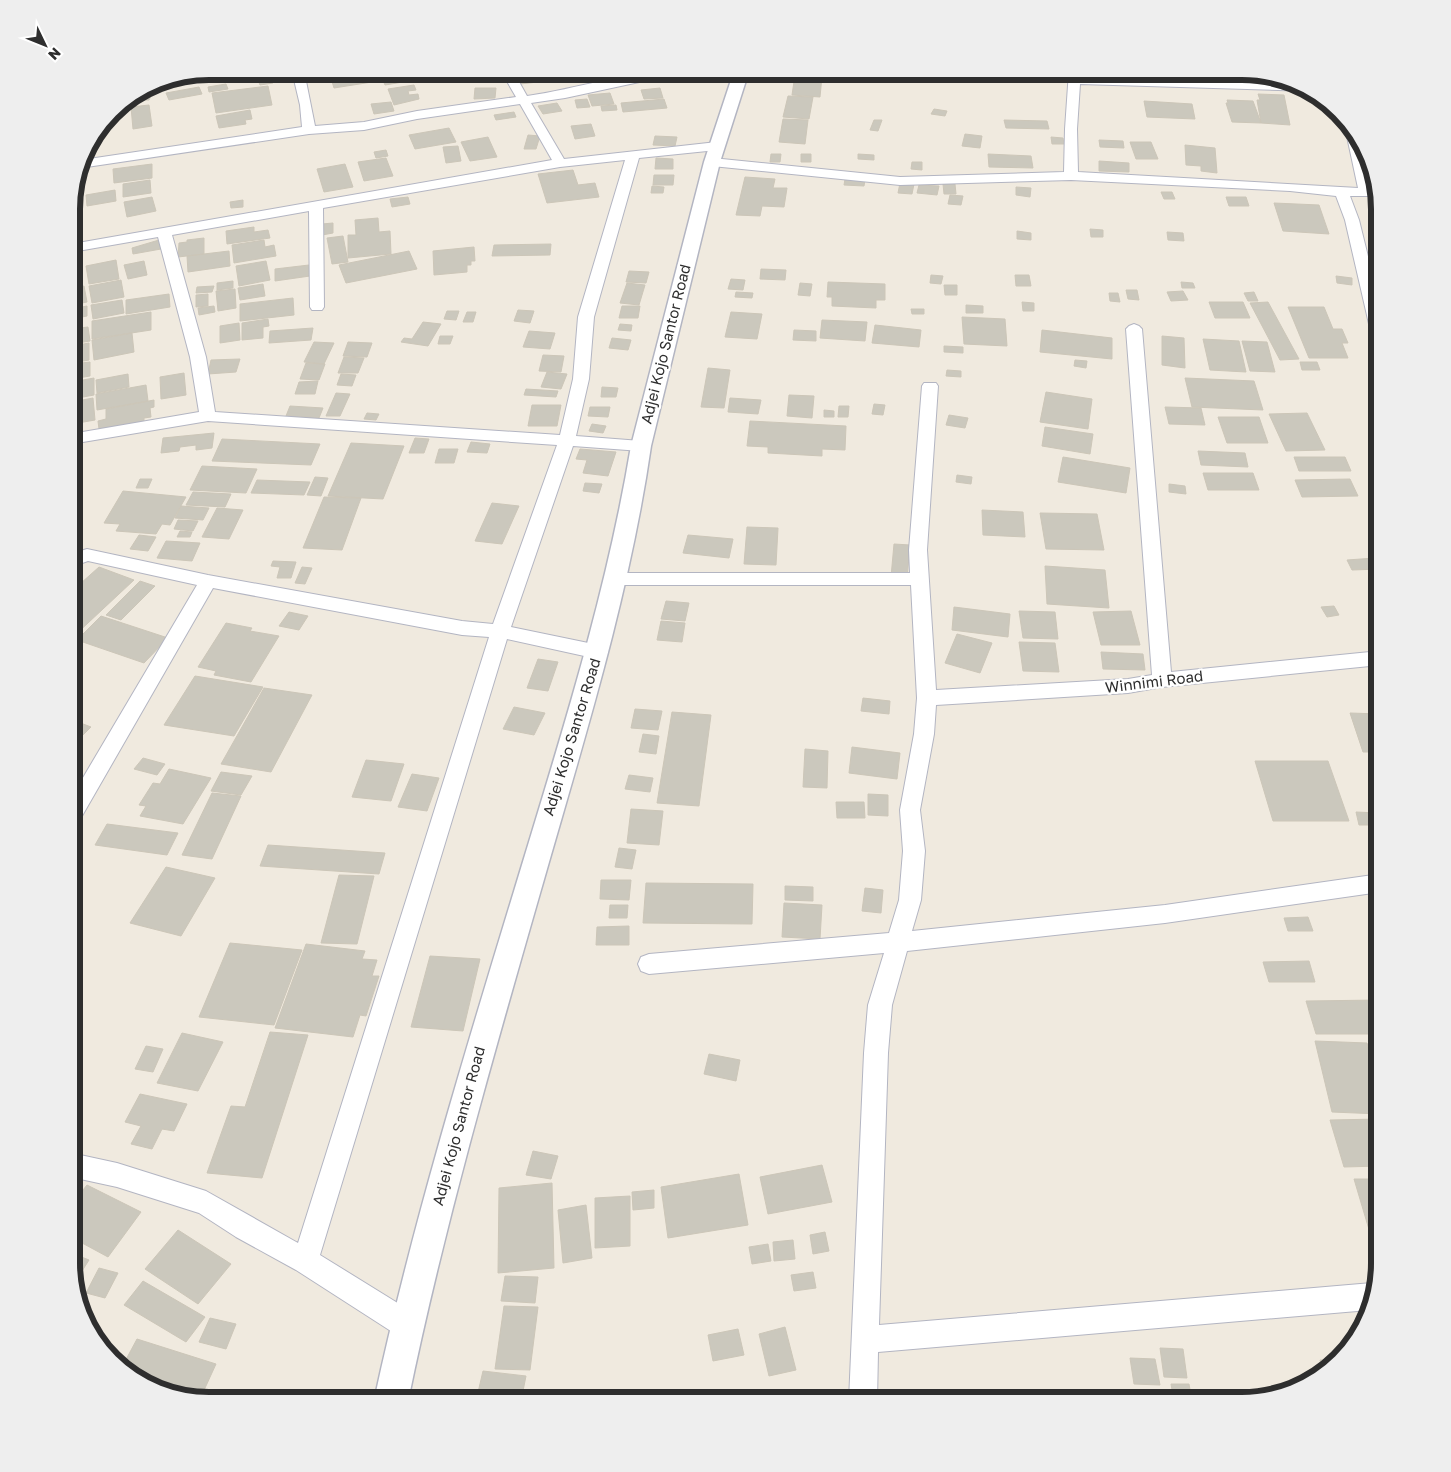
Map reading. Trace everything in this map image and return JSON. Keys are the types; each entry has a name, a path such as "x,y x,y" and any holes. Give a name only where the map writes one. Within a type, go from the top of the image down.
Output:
{"street":[{"path":"300,80 306,105 308,130"},
{"path":"512,80 560,163"},
{"path":"89,163 308,130 364,126 417,115 597,88 632,80"},
{"name":"Adjei Kojo Santor Road","path":"393,1392 407,1324 457,1129 598,652 634,485 640,446 714,154 739,80"},
{"path":"1071,176 1071,129 1076,80"},
{"path":"1149,80 1283,87"},
{"path":"80,247 560,163 633,155 714,154 900,181 1071,176 1370,192"},
{"path":"305,1261 500,631 567,442 581,379 586,317 633,155"},
{"path":"1362,162 1369,186"},
{"path":"1342,192 1352,220 1371,299"},
{"path":"316,207 317,307"},
{"path":"164,232 198,357 208,416"},
{"path":"1134,329 1162,680"},
{"path":"863,1392 876,1053 880,1005 900,942 910,900 914,851 910,810 924,734 927,698 918,550 930,386"},
{"path":"80,438 208,416 567,442 593,441 640,446"},
{"path":"80,558 87,555 462,628 500,631 598,652"},
{"path":"614,579 920,579"},
{"path":"80,801 208,580"},
{"name":"Winnimi Road","path":"927,698 1110,688 1162,680 1371,659"},
{"path":"649,964 900,942 1165,914 1371,883"},
{"path":"80,1167 117,1175 206,1203 407,1324"},
{"path":"865,1340 1367,1296"}],"building":[{"path":"258,80 272,80 273,83 260,85"},
{"path":"332,80 371,80 372,82 334,88"},
{"path":"383,80 415,80 385,85"},
{"path":"518,80 556,80 520,84"},
{"path":"794,80 822,80 820,97 792,95"},
{"path":"860,80 899,80 899,82"},
{"path":"226,84 228,89 209,92 208,87"},
{"path":"414,85 416,90 408,91 409,95 418,94 419,99 394,105 388,89"},
{"path":"268,86 272,105 216,113 212,93"},
{"path":"199,87 202,94 169,100 166,93"},
{"path":"475,88 496,88 495,98 474,99"},
{"path":"660,88 663,98 644,99 641,90"},
{"path":"152,93 149,100 140,100"},
{"path":"610,93 614,104 592,106 588,95"},
{"path":"1258,94 1284,95 1290,125 1261,123 1257,100 1260,100"},
{"path":"788,96 813,97 809,119 783,117"},
{"path":"587,99 590,107 577,108 575,100"},
{"path":"664,99 667,108 623,112 621,103"},
{"path":"1227,100 1253,101 1261,123 1232,122 1226,103 1228,103"},
{"path":"1144,101 1192,104 1195,119 1147,117"},
{"path":"391,102 394,111 374,114 371,104"},
{"path":"557,103 562,111 543,114 538,106"},
{"path":"149,105 152,126 133,129 131,107"},
{"path":"616,105 617,110 602,111 601,106"},
{"path":"934,109 947,111 945,116 931,114"},
{"path":"250,110 252,119 245,120 246,124 219,128 216,116"},
{"path":"514,112 516,117 496,120 494,115"},
{"path":"783,119 808,120 805,144 779,142"},
{"path":"874,120 882,120 878,131 870,130"},
{"path":"1004,120 1047,121 1049,129 1006,128"},
{"path":"591,124 595,136 575,139 571,126"},
{"path":"449,128 456,142 415,149 409,135"},
{"path":"965,134 982,136 980,148 962,146"},
{"path":"528,135 540,136 536,149 524,149"},
{"path":"655,136 677,137 675,146 653,145"},
{"path":"488,137 497,157 470,161 461,142"},
{"path":"1051,137 1063,138 1064,144 1052,144"},
{"path":"1099,140 1123,141 1124,148 1100,147"},
{"path":"1130,142 1151,142 1158,159 1136,159"},
{"path":"1185,145 1215,148 1217,173 1201,171 1201,166 1186,165"},
{"path":"458,146 461,161 446,163 443,147"},
{"path":"386,150 388,156 376,158 374,152"},
{"path":"771,154 781,154 780,162 770,162"},
{"path":"801,154 811,154 811,162 801,162"},
{"path":"858,154 874,155 874,160 858,159"},
{"path":"988,154 1031,156 1033,168 989,167"},
{"path":"386,158 393,176 364,181 358,162"},
{"path":"656,158 673,159 673,169 655,169"},
{"path":"1099,161 1129,163 1129,172 1099,171"},
{"path":"912,162 922,162 922,170 911,169"},
{"path":"152,164 152,178 114,183 113,169"},
{"path":"345,164 353,187 324,192 317,169"},
{"path":"573,170 578,185 595,183 599,197 547,203 538,174"},
{"path":"654,175 674,175 673,185 653,185"},
{"path":"745,177 775,179 773,188 787,188 784,207 762,206 760,216 736,215"},
{"path":"845,179 865,180 864,186 844,185"},
{"path":"150,180 151,193 123,197 123,184"},
{"path":"900,183 914,184 912,194 898,193"},
{"path":"943,184 955,184 956,194 944,194"},
{"path":"919,185 939,186 937,195 917,193"},
{"path":"652,186 664,187 663,193 651,193"},
{"path":"1016,187 1031,188 1030,197 1016,195"},
{"path":"115,190 116,201 87,206 86,195"},
{"path":"1161,192 1172,192 1175,199 1164,199"},
{"path":"82,193 80,206 80,201"},
{"path":"950,195 963,196 961,205 948,204"},
{"path":"152,197 156,211 127,217 124,202"},
{"path":"408,197 410,204 392,207 390,199"},
{"path":"1226,197 1246,197 1249,206 1229,206"},
{"path":"243,200 243,207 231,208 230,202"},
{"path":"1274,203 1319,205 1329,234 1283,231"},
{"path":"378,218 379,232 390,231 391,254 348,258 348,235 356,235 355,220"},
{"path":"333,223 333,233 322,235 322,224"},
{"path":"254,227 254,232 268,230 270,238 227,244 226,231"},
{"path":"1090,229 1103,230 1103,237 1091,237"},
{"path":"1017,231 1031,233 1031,240 1017,239"},
{"path":"1167,232 1183,233 1184,241 1168,240"},
{"path":"343,236 348,262 332,264 327,238"},
{"path":"204,238 204,254 178,257 179,243"},
{"path":"159,240 161,249 133,254 132,248"},
{"path":"264,240 265,247 274,245 276,256 234,263 232,245"},
{"path":"551,244 550,255 492,256 494,245"},
{"path":"474,247 475,261 471,261 471,265 467,265 467,272 434,275 433,251"},
{"path":"229,251 230,266 188,272 187,256"},
{"path":"409,251 417,269 346,283 339,265"},
{"path":"116,260 119,279 89,284 86,266"},
{"path":"144,261 147,275 128,279 124,265"},
{"path":"266,261 270,280 239,286 236,266"},
{"path":"309,265 310,276 275,281 275,269"},
{"path":"761,269 786,270 785,280 760,279"},
{"path":"629,271 649,272 646,283 626,282"},
{"path":"931,275 943,276 941,284 930,283"},
{"path":"1015,275 1029,275 1031,286 1016,286"},
{"path":"1336,276 1352,278 1352,285 1337,283"},
{"path":"731,279 745,280 743,290 728,289"},
{"path":"121,280 124,297 92,303 89,286"},
{"path":"233,281 233,288 217,290 217,283"},
{"path":"828,282 885,284 885,300 876,300 876,308 832,306 832,297 827,297"},
{"path":"1181,282 1193,283 1195,288 1182,288"},
{"path":"627,283 645,285 639,305 620,303"},
{"path":"800,283 812,284 810,296 798,295"},
{"path":"263,284 265,296 240,300 238,288"},
{"path":"944,285 957,285 957,295 945,295"},
{"path":"84,286 87,302 80,303 80,287"},
{"path":"214,286 212,292 196,293 197,287"},
{"path":"235,289 236,308 218,311 216,291"},
{"path":"1126,290 1137,290 1139,300 1128,299"},
{"path":"1183,291 1188,300 1171,301 1167,292"},
{"path":"736,292 753,293 752,298 735,297"},
{"path":"1254,292 1258,301 1248,301 1244,293"},
{"path":"1109,293 1118,293 1120,302 1110,301"},
{"path":"169,294 170,307 126,314 126,300"},
{"path":"208,294 208,306 196,307 196,295"},
{"path":"293,298 294,315 240,321 240,304"},
{"path":"122,300 124,313 93,319 91,305"},
{"path":"1022,302 1034,303 1034,311 1023,311"},
{"path":"1209,302 1243,302 1250,318 1215,318"},
{"path":"1268,302 1299,359 1280,360 1250,303"},
{"path":"966,305 983,306 983,313 966,313"},
{"path":"87,306 87,316 80,317 80,307"},
{"path":"214,306 215,312 199,315 198,308"},
{"path":"622,306 640,306 638,318 619,318"},
{"path":"1288,307 1324,307 1333,329 1342,329 1348,343 1342,343 1348,358 1309,358"},
{"path":"911,309 924,309 924,314 912,314"},
{"path":"518,310 534,311 530,323 514,321"},
{"path":"447,311 459,311 456,320 444,319"},
{"path":"151,312 151,330 92,339 92,321"},
{"path":"467,312 476,312 473,322 463,322"},
{"path":"731,312 762,314 757,339 725,337"},
{"path":"962,317 1005,319 1007,346 964,344"},
{"path":"268,319 269,326 263,327 263,338 242,340 242,323"},
{"path":"822,320 867,322 865,341 820,338"},
{"path":"423,322 441,324 428,346 401,342 404,338 412,339"},
{"path":"239,323 240,340 220,343 220,326"},
{"path":"620,324 632,325 631,331 618,330"},
{"path":"875,325 921,330 919,347 872,343"},
{"path":"88,327 90,341 80,343 80,328"},
{"path":"313,328 311,340 269,343 270,331"},
{"path":"794,330 816,331 816,341 793,340"},
{"path":"1042,330 1112,338 1112,359 1040,352"},
{"path":"529,331 555,333 550,349 523,347"},
{"path":"132,333 134,352 94,360 92,340"},
{"path":"440,336 453,336 450,344 438,344"},
{"path":"1162,336 1184,338 1185,368 1162,365"},
{"path":"612,338 631,340 628,350 609,348"},
{"path":"1203,339 1239,341 1246,372 1210,370"},
{"path":"1242,341 1267,342 1275,372 1250,371"},
{"path":"314,342 334,343 324,364 304,362"},
{"path":"348,342 372,343 367,357 343,356"},
{"path":"89,343 89,360 80,362 80,345"},
{"path":"944,346 963,347 963,353 944,352"},
{"path":"543,355 564,356 561,372 539,371"},
{"path":"344,357 364,358 358,373 338,373"},
{"path":"240,359 236,372 208,374 211,360"},
{"path":"1075,360 1087,361 1086,368 1074,366"},
{"path":"90,362 90,376 80,378 80,363"},
{"path":"1300,362 1317,362 1320,370 1302,370"},
{"path":"306,363 325,364 319,380 300,379"},
{"path":"708,368 730,370 724,408 701,407"},
{"path":"947,370 961,371 961,377 946,376"},
{"path":"547,372 567,374 561,389 541,387"},
{"path":"184,373 186,395 161,399 160,377"},
{"path":"128,374 129,387 97,393 96,380"},
{"path":"341,374 356,375 352,386 337,385"},
{"path":"94,378 94,395 80,398 80,381"},
{"path":"1185,378 1254,381 1263,410 1192,407"},
{"path":"318,381 315,394 295,394 299,382"},
{"path":"146,385 148,401 97,410 96,394"},
{"path":"602,387 618,388 616,397 601,397"},
{"path":"526,389 558,391 556,397 524,395"},
{"path":"1046,392 1092,399 1088,429 1040,422"},
{"path":"336,393 350,394 340,416 326,416"},
{"path":"789,395 814,396 812,418 787,416"},
{"path":"93,398 95,420 80,423 80,400"},
{"path":"730,398 761,400 758,414 728,412"},
{"path":"154,400 154,407 150,408 151,417 144,418 144,421 99,429 98,421 106,419 106,409"},
{"path":"874,404 885,405 883,415 872,414"},
{"path":"532,405 561,405 557,426 528,426"},
{"path":"290,406 323,408 319,418 286,416"},
{"path":"839,406 849,406 848,417 838,417"},
{"path":"590,407 610,407 608,417 588,416"},
{"path":"1165,407 1201,408 1205,425 1169,424"},
{"path":"824,410 834,411 834,417 824,417"},
{"path":"367,413 379,414 376,420 364,419"},
{"path":"1307,413 1325,450 1286,451 1269,414"},
{"path":"949,415 968,418 965,428 946,425"},
{"path":"1218,417 1259,417 1268,443 1227,443"},
{"path":"750,421 846,426 845,450 822,449 822,456 768,453 768,447 747,446"},
{"path":"592,424 606,426 603,433 589,431"},
{"path":"1045,427 1093,434 1090,454 1042,446"},
{"path":"214,433 212,448 196,450 196,445 180,447 179,451 161,453 163,438"},
{"path":"415,438 429,439 424,453 409,453"},
{"path":"222,439 320,444 311,465 212,461"},
{"path":"471,442 490,444 487,453 467,452"},
{"path":"351,443 404,446 383,499 328,496"},
{"path":"439,449 458,449 454,463 435,463"},
{"path":"580,449 616,452 608,476 583,473 587,460 576,459"},
{"path":"1198,451 1245,453 1248,467 1201,465"},
{"path":"1063,457 1130,468 1126,493 1058,482"},
{"path":"1294,457 1345,457 1351,471 1299,471"},
{"path":"202,466 257,469 246,493 190,490"},
{"path":"1203,473 1253,473 1259,490 1208,490"},
{"path":"957,475 972,477 971,484 956,482"},
{"path":"315,477 328,478 321,496 307,495"},
{"path":"140,479 152,479 148,488 136,488"},
{"path":"1350,479 1358,496 1302,497 1295,480"},
{"path":"257,480 310,482 304,495 251,493"},
{"path":"585,483 602,484 599,493 583,491"},
{"path":"1169,484 1185,486 1186,494 1169,492"},
{"path":"123,491 186,497 170,525 162,524 156,534 116,531 120,524 104,523"},
{"path":"193,492 231,494 225,507 186,505"},
{"path":"324,497 361,498 342,550 303,548"},
{"path":"492,503 519,506 502,544 475,541"},
{"path":"181,506 209,508 203,520 175,518"},
{"path":"217,508 243,510 229,539 202,537"},
{"path":"982,510 1023,512 1025,537 983,535"},
{"path":"1040,513 1097,514 1104,550 1046,549"},
{"path":"178,520 198,521 193,531 174,529"},
{"path":"747,527 778,528 776,565 744,564"},
{"path":"180,531 192,532 190,537 177,537"},
{"path":"139,535 156,537 148,551 130,549"},
{"path":"688,535 733,539 729,558 683,553"},
{"path":"166,541 200,543 192,561 157,558"},
{"path":"894,544 910,545 907,578 891,577"},
{"path":"1371,558 1371,569 1352,570 1347,560"},
{"path":"273,561 296,562 291,578 277,578 280,567 271,566"},
{"path":"1045,566 1105,570 1109,608 1047,604"},
{"path":"99,567 134,580 80,630 80,584"},
{"path":"302,567 312,568 305,584 295,583"},
{"path":"140,581 155,586 121,620 106,615"},
{"path":"666,601 689,603 685,621 661,619"},
{"path":"1334,606 1339,615 1327,617 1321,607"},
{"path":"954,607 1010,614 1008,637 952,630"},
{"path":"1019,611 1055,612 1058,639 1023,638"},
{"path":"1131,611 1140,645 1101,645 1093,612"},
{"path":"289,612 308,616 299,630 279,626"},
{"path":"101,616 168,638 144,663 80,641 80,637"},
{"path":"661,621 685,623 682,642 657,640"},
{"path":"226,623 252,628 250,631 279,636 251,682 214,675 216,671 198,667"},
{"path":"957,634 992,643 980,673 945,663"},
{"path":"1019,642 1055,643 1059,672 1023,671"},
{"path":"1101,652 1143,654 1145,670 1103,669"},
{"path":"538,659 558,662 548,691 527,688"},
{"path":"195,676 263,687 234,736 164,725"},
{"path":"264,688 312,695 271,772 221,764"},
{"path":"863,698 890,701 889,714 861,711"},
{"path":"514,707 545,713 534,735 503,729"},
{"path":"635,709 662,711 658,730 631,728"},
{"path":"672,712 711,715 699,806 657,803"},
{"path":"1350,713 1371,714 1371,752 1363,752"},
{"path":"80,723 91,727 80,738"},
{"path":"643,734 659,736 656,754 639,752"},
{"path":"852,747 900,753 897,779 849,773"},
{"path":"805,749 828,751 827,788 803,787"},
{"path":"143,758 165,764 157,775 134,769"},
{"path":"366,760 404,764 391,801 352,797"},
{"path":"1255,761 1328,761 1349,821 1273,821"},
{"path":"169,769 211,778 183,824 140,816 146,806 139,805 153,783 160,784"},
{"path":"221,772 252,776 241,795 211,791"},
{"path":"412,774 439,778 427,811 398,807"},
{"path":"629,775 653,778 650,792 625,789"},
{"path":"212,793 241,796 212,859 182,855"},
{"path":"868,794 888,795 888,816 868,815"},
{"path":"836,802 864,802 865,818 837,818"},
{"path":"631,809 663,811 659,845 627,843"},
{"path":"1356,812 1371,813 1371,825 1359,825"},
{"path":"107,824 178,833 167,855 95,845"},
{"path":"268,845 385,853 379,874 260,866"},
{"path":"619,848 636,850 632,869 615,867"},
{"path":"166,867 215,878 181,936 130,923"},
{"path":"339,875 374,876 357,944 321,943"},
{"path":"601,880 631,880 629,900 600,899"},
{"path":"646,883 753,884 752,924 643,923"},
{"path":"785,886 813,887 813,901 785,900"},
{"path":"865,888 883,890 881,913 862,911"},
{"path":"784,903 822,905 820,939 782,937"},
{"path":"610,905 628,905 627,918 609,918"},
{"path":"1308,917 1313,931 1288,931 1284,918"},
{"path":"629,926 629,945 596,945 597,927"},
{"path":"230,943 302,950 274,1025 199,1017"},
{"path":"306,944 365,951 362,959 377,960 372,976 379,976 366,1016 360,1015 353,1037 275,1028"},
{"path":"430,956 480,959 463,1031 411,1027"},
{"path":"1309,961 1315,982 1269,982 1263,962"},
{"path":"1371,1000 1371,1034 1316,1034 1306,1001"},
{"path":"270,1032 308,1035 262,1178 207,1173 231,1106 245,1107"},
{"path":"182,1033 223,1042 198,1091 157,1083"},
{"path":"1315,1041 1367,1043 1371,1055 1371,1114 1332,1112"},
{"path":"146,1046 163,1049 153,1072 135,1069"},
{"path":"709,1054 740,1060 736,1081 704,1074"},
{"path":"140,1094 187,1104 174,1131 162,1129 152,1149 131,1144 141,1126 125,1122"},
{"path":"1371,1119 1371,1166 1344,1167 1330,1120"},
{"path":"533,1151 558,1156 551,1179 526,1175"},
{"path":"822,1165 832,1202 768,1214 760,1177"},
{"path":"739,1174 748,1225 668,1238 661,1187"},
{"path":"1354,1179 1371,1179 1371,1236"},
{"path":"552,1183 554,1268 498,1273 499,1188"},
{"path":"87,1185 141,1212 108,1257 80,1242 80,1194"},
{"path":"654,1190 654,1208 633,1210 632,1192"},
{"path":"630,1196 630,1246 595,1248 595,1198"},
{"path":"586,1205 592,1258 563,1263 558,1210"},
{"path":"178,1230 231,1264 198,1304 145,1269"},
{"path":"825,1232 829,1251 813,1254 810,1235"},
{"path":"793,1240 795,1259 774,1261 773,1242"},
{"path":"768,1244 771,1261 752,1264 749,1247"},
{"path":"80,1256 89,1260 80,1274"},
{"path":"99,1268 118,1273 105,1298 86,1293"},
{"path":"813,1272 816,1288 794,1291 791,1275"},
{"path":"505,1276 538,1277 535,1303 501,1301"},
{"path":"143,1281 205,1317 186,1342 124,1305"},
{"path":"504,1306 538,1307 530,1370 495,1369"},
{"path":"210,1318 236,1324 226,1349 199,1342"},
{"path":"785,1327 796,1370 769,1376 759,1334"},
{"path":"738,1329 744,1355 713,1361 708,1335"},
{"path":"137,1339 216,1364 203,1392 201,1392 184,1390 160,1382 145,1375 125,1361"},
{"path":"1160,1348 1183,1349 1187,1378 1164,1377"},
{"path":"1130,1358 1155,1359 1160,1385 1134,1384"},
{"path":"1320,1360 1327,1360 1321,1365"},
{"path":"483,1371 526,1376 523,1392 478,1392"},
{"path":"1171,1384 1189,1384 1190,1392 1172,1392"}]}
